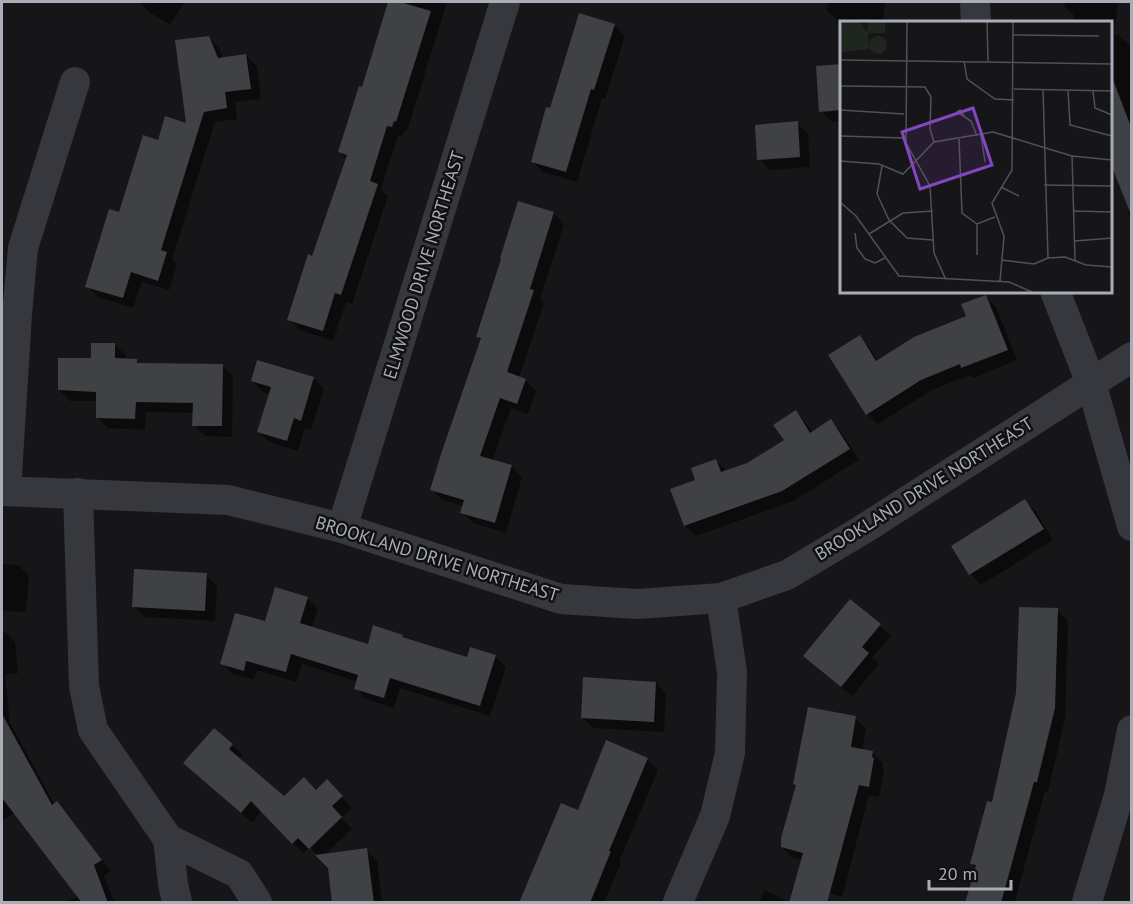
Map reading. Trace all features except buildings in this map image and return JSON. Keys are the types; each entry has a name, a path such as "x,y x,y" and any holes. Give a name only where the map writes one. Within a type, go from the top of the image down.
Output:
{"street":[{"name":"ELMWOOD DRIVE NORTHEAST","path":"342,528 505,2"},
{"path":"975,2 976,21"},
{"path":"4,491 23,248 75,82"},
{"path":"1055,292 1091,383 1131,526"},
{"name":"BROOKLAND DRIVE NORTHEAST","path":"4,491 228,500 342,528 561,598 637,604 721,598 787,575 862,530 1131,357"},
{"path":"78,493 84,686 93,730 168,839 239,874 257,903"},
{"path":"678,903 715,816 730,753 732,672 721,598"},
{"path":"1087,903 1125,797 1131,730"},
{"path":"168,839 172,884 177,903"}]}
